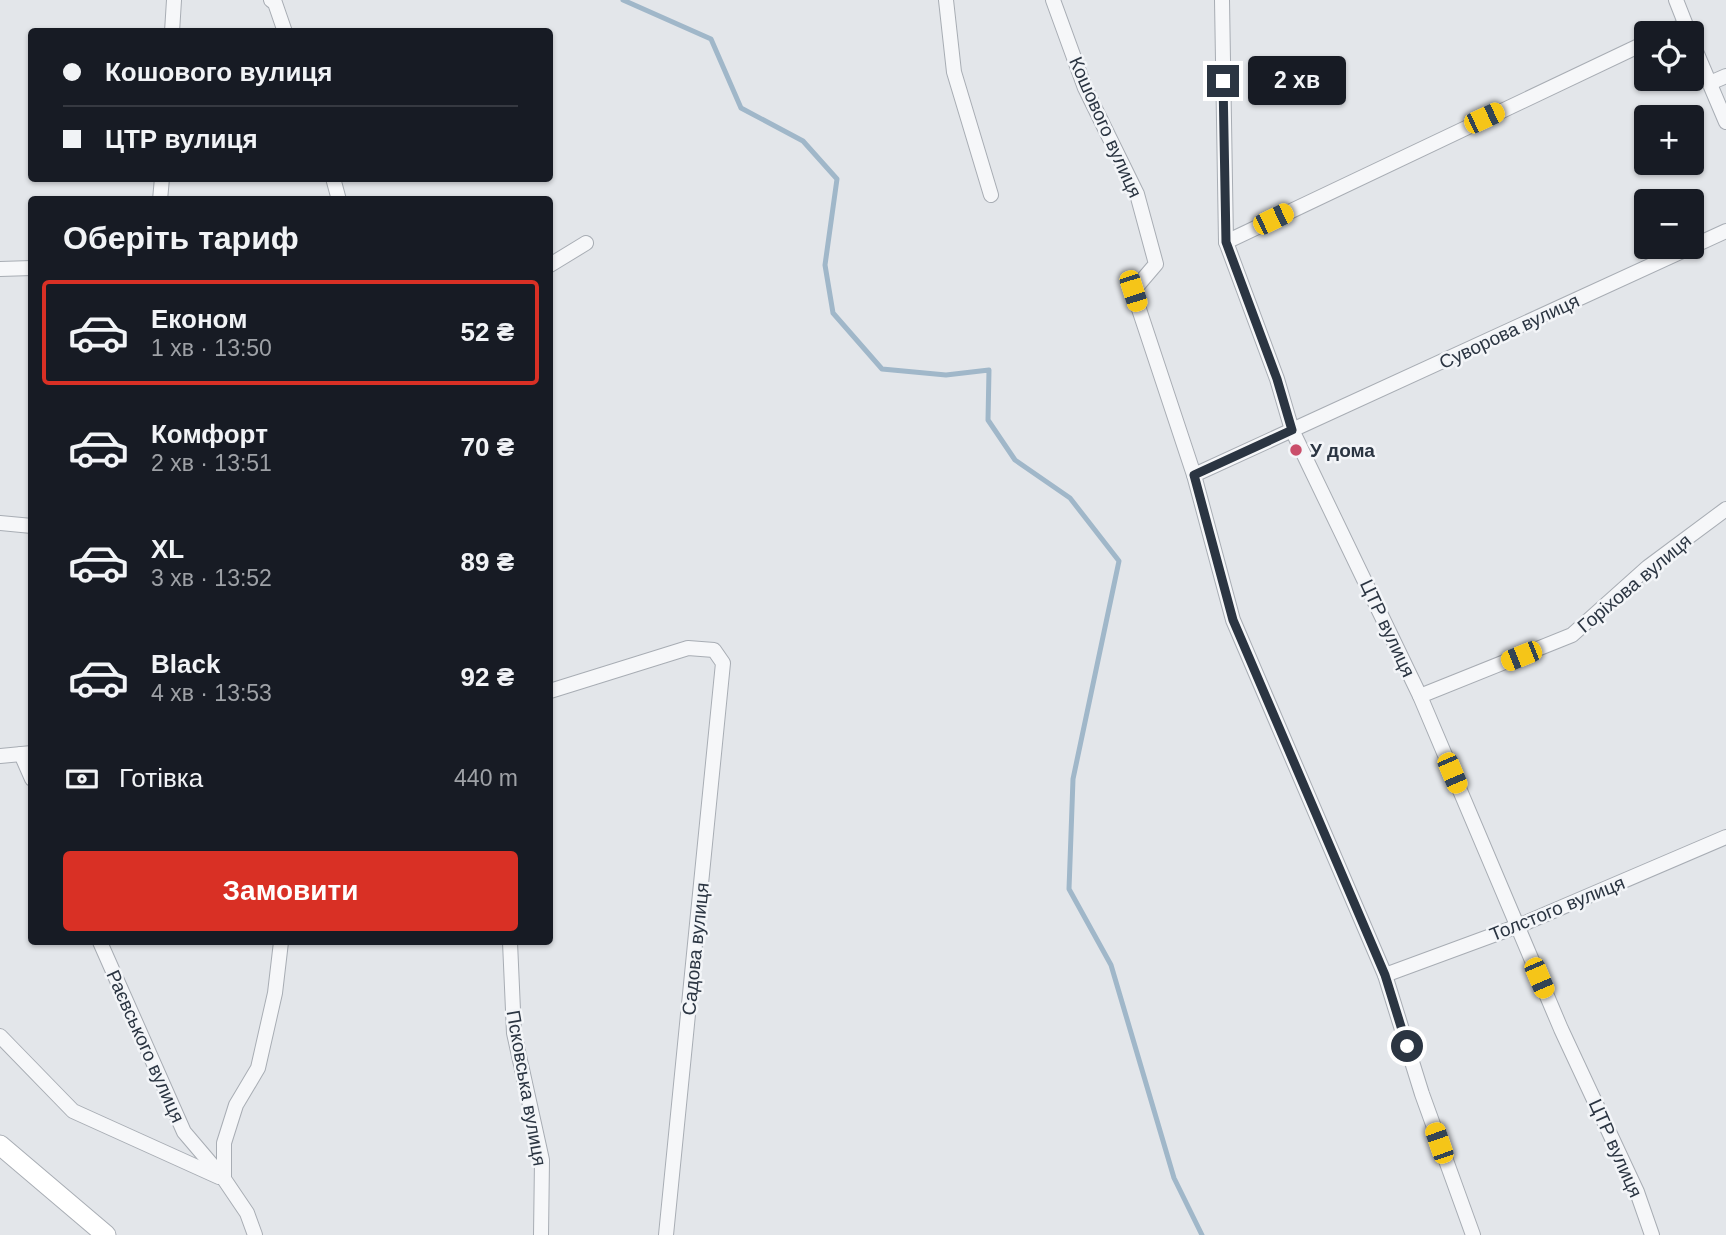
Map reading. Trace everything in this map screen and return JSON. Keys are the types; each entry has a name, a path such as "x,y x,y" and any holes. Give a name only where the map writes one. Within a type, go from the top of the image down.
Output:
{"main road":[{"path":"0,1145 106,1235"}],"street":[{"path":"172,28 174,0"},
{"path":"946,0 954,72 990,195"},
{"name":"Кошового вулиця","path":"1053,0 1085,88 1138,194 1156,264 1133,291 1194,475 1233,620 1385,975 1422,1094 1473,1235"},
{"name":"ЦТР вулиця","path":"1222,0 1226,242 1277,379 1292,430 1420,696 1561,1029 1637,1192 1652,1235"},
{"path":"1676,0 1684,21"},
{"path":"275,1 284,28"},
{"path":"1226,242 1634,49"},
{"path":"1704,69 1726,122"},
{"path":"1710,83 1726,76"},
{"name":"Суворова вулиця","path":"1194,475 1726,231"},
{"path":"553,263 586,243"},
{"path":"0,269 28,268"},
{"name":"Горіхова вулиця","path":"1420,696 1572,635 1648,567 1726,509"},
{"path":"0,523 28,526"},
{"name":"Садова вулиця","path":"553,690 688,648 714,650 723,663 666,1235"},
{"path":"0,756 26,753"},
{"name":"Толстого вулиця","path":"1385,975 1518,926 1726,837"},
{"name":"Раєвського вулиця","path":"101,945 184,1132 224,1179 247,1213 255,1235"},
{"path":"0,1037 73,1111 224,1179 224,1143 236,1105 258,1068 275,993 281,945"},
{"name":"Псковська вулиця","path":"510,945 514,1033 542,1160 541,1235"}],"waterway":[{"path":"623,0 711,39 741,108 803,141 837,179 825,265 833,313 882,369 946,375 989,370 988,420 1015,460 1070,498 1119,561 1073,779 1069,889 1111,965 1174,1178 1202,1235"}],"place":[{"name":"У дома","path":"1296,450"}],"route":[{"path":"1223,81 1226,242 1277,379 1292,430 1194,475 1233,620 1385,975 1407,1046"}]}
